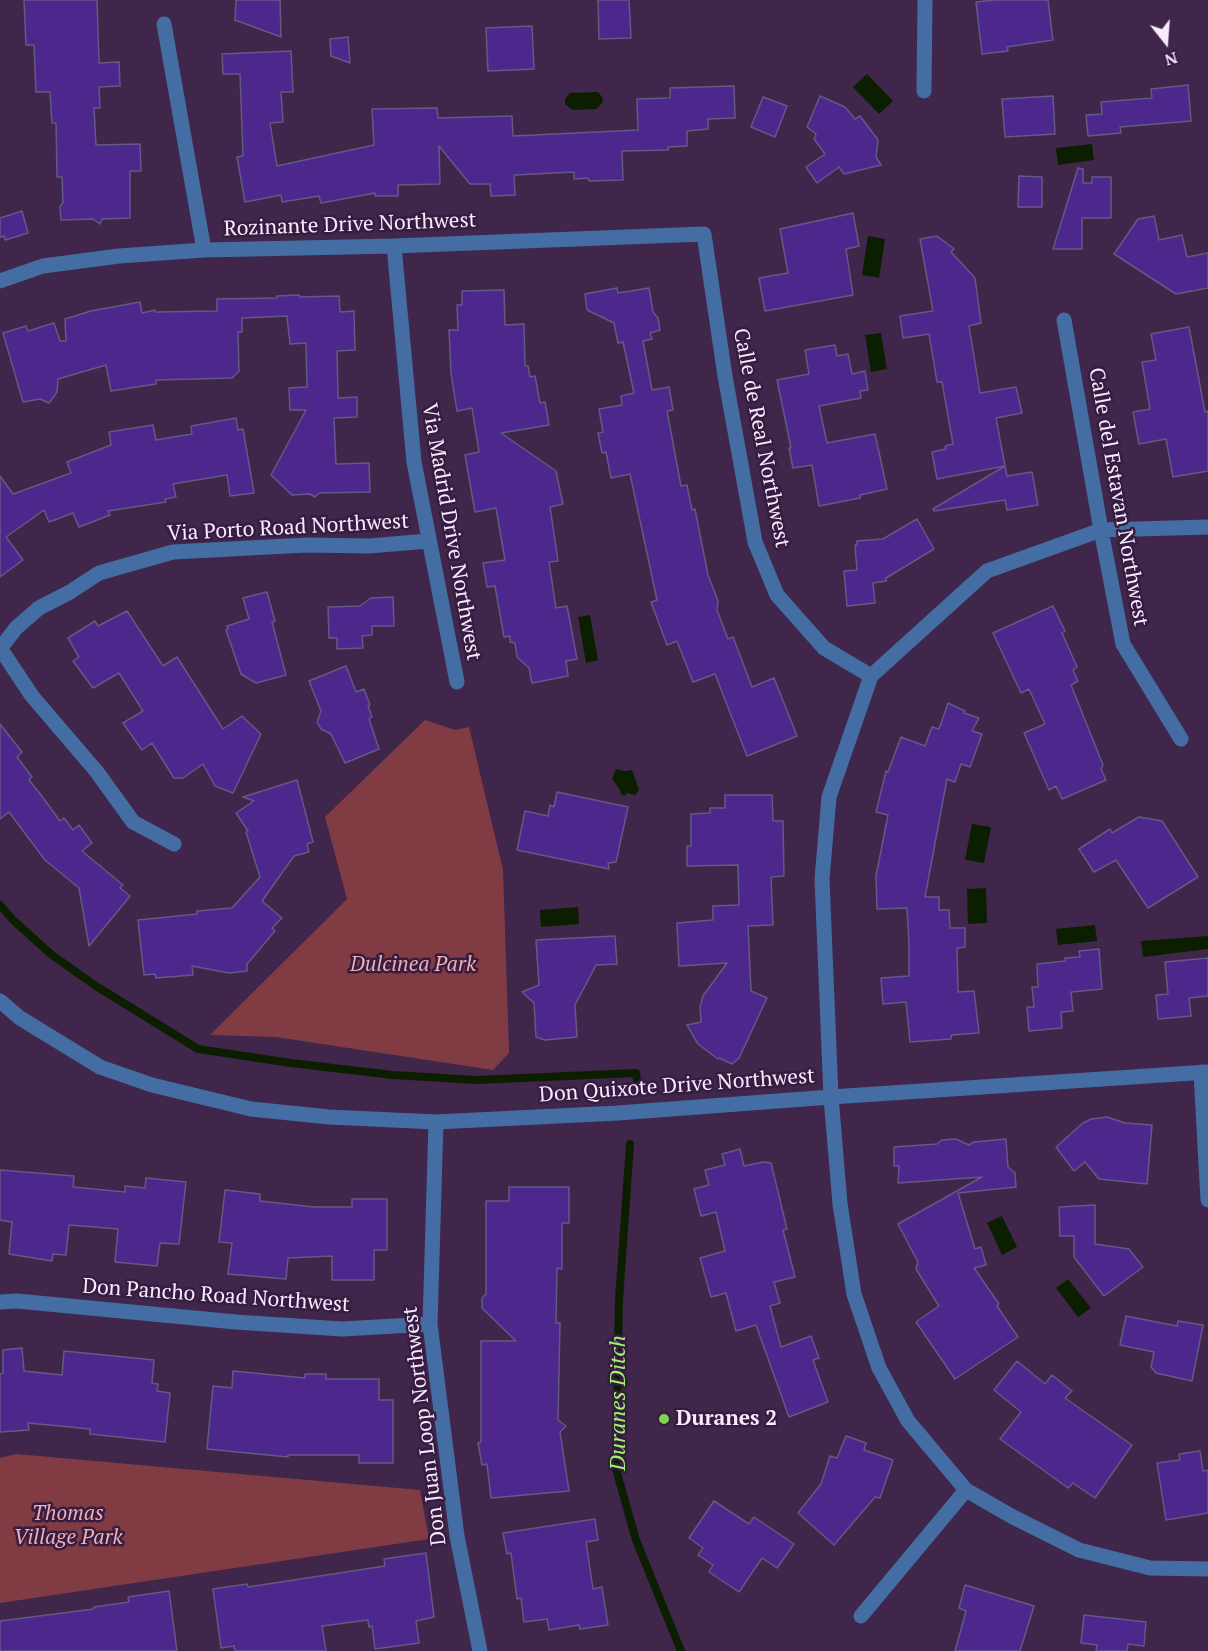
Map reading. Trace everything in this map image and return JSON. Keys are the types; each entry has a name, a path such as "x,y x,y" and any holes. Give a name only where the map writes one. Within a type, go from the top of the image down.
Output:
{"street":[{"path":"924,91 925,0"},
{"path":"164,24 204,249"},
{"name":"Rozinante Drive Northwest","path":"0,281 43,266 119,256 204,249 394,246 704,234"},
{"name":"Calle de Real Northwest","path":"704,234 725,376 755,542 777,595 824,648 871,676"},
{"name":"Via Madrid Drive Northwest","path":"394,246 411,440 428,542 457,682"},
{"name":"Calle del Estavan Northwest","path":"1064,320 1123,644 1181,739"},
{"path":"1208,527 1101,530 987,571 871,676 829,796 822,879 831,1097 840,1204 854,1294 879,1368 908,1421 966,1490 1079,1551 1150,1568 1208,1569"},
{"name":"Via Porto Road Northwest","path":"0,648 16,628 39,608 99,573 172,552 428,542"},
{"path":"0,648 32,696 97,772 133,822 174,844"},
{"name":"Don Quixote Drive Northwest","path":"0,1001 20,1018 100,1067 152,1085 251,1109 329,1117 436,1122 618,1113 1205,1072"},
{"path":"1205,1072 1208,1200"},
{"name":"Don Juan Loop Northwest","path":"436,1122 430,1324 457,1536 480,1651"},
{"name":"Don Pancho Road Northwest","path":"0,1302 17,1301 236,1322 342,1329 430,1324"},
{"path":"861,1616 966,1490"}],"green space":[{"name":"Dulcinea Park","path":"425,720 455,730 469,727 503,870 509,1053 493,1070 276,1037 210,1035 347,899 325,817"},
{"name":"Thomas Village Park","path":"16,1454 420,1490 429,1539 0,1603 0,1458"}],"shaded area":[{"path":"867,74 893,101 879,114 853,87"},
{"path":"598,92 603,102 596,109 572,110 565,104 565,99 570,93"},
{"path":"1092,144 1094,160 1058,165 1056,148"},
{"path":"868,236 885,239 879,278 862,275"},
{"path":"881,333 887,369 871,372 865,335"},
{"path":"590,615 598,660 586,663 578,617"},
{"path":"616,769 632,770 639,790 635,795 627,793 624,796 620,793 612,779"},
{"path":"972,824 991,827 984,863 965,860"},
{"path":"986,888 987,923 968,924 967,889"},
{"path":"578,907 579,924 541,927 540,910"},
{"path":"1095,925 1097,941 1058,945 1056,929"},
{"path":"1208,936 1208,949 1143,957 1141,941"},
{"path":"1002,1216 1017,1247 1002,1255 987,1223"},
{"path":"1068,1279 1091,1308 1078,1317 1056,1288"}],"building":[{"path":"24,0 97,0 99,63 119,62 120,86 99,87 100,108 94,108 96,145 140,144 141,171 130,171 130,218 102,219 100,224 93,219 61,220 62,177 57,177 56,123 52,123 50,92 36,92 34,45 26,45"},
{"path":"236,0 280,0 281,37 235,20"},
{"path":"598,0 629,0 631,38 599,39"},
{"path":"1048,0 1053,40 1007,47 1008,51 982,54 976,2"},
{"path":"532,26 534,69 488,71 486,28"},
{"path":"348,37 350,63 331,56 330,39"},
{"path":"291,51 293,92 281,92 283,122 270,123 277,166 374,145 372,109 437,108 438,118 512,116 513,136 638,130 637,99 670,98 670,88 734,86 735,118 708,119 708,129 687,131 687,146 668,147 668,150 622,151 623,180 574,179 574,172 514,175 515,195 491,196 490,184 470,184 439,146 440,184 398,185 398,196 375,196 375,193 321,203 319,196 282,202 281,195 245,202 237,157 243,156 240,74 223,74 222,54"},
{"path":"1188,85 1191,121 1120,127 1121,133 1088,136 1086,115 1102,114 1101,102 1152,98 1151,89"},
{"path":"820,96 845,107 855,119 860,116 878,140 876,157 881,165 844,174 839,167 817,183 806,167 825,154 814,139 816,134 807,127"},
{"path":"1053,96 1055,134 1005,137 1002,99"},
{"path":"763,97 787,106 775,137 751,127"},
{"path":"1078,168 1083,169 1083,183 1092,183 1092,177 1111,177 1111,218 1082,218 1082,249 1053,249"},
{"path":"1019,176 1042,177 1042,207 1018,207"},
{"path":"22,211 28,233 5,240 4,236 0,237 0,218"},
{"path":"853,213 859,246 846,249 853,295 765,311 759,278 788,273 780,229"},
{"path":"1154,216 1159,240 1182,235 1187,257 1208,253 1208,288 1176,294 1114,254 1138,219"},
{"path":"937,236 954,249 951,252 975,278 981,323 969,326 980,393 1016,387 1022,413 996,418 1005,466 937,479 932,452 946,449 945,446 953,444 942,382 937,382 929,334 903,338 900,316 933,311 920,239"},
{"path":"617,288 618,293 649,288 653,312 658,318 660,330 650,333 652,339 643,341 652,390 669,387 673,410 667,411 681,486 687,485 692,510 695,509 708,575 718,601 717,610 728,639 733,637 752,687 774,678 797,736 747,756 715,674 693,682 677,641 667,645 651,602 657,600 630,474 611,478 606,452 602,453 598,433 603,432 599,409 622,405 621,396 634,393 623,342 618,343 614,323 587,310 585,294"},
{"path":"504,290 505,325 524,324 525,366 528,366 530,377 535,376 540,403 545,402 549,425 501,433 556,471 563,504 550,507 558,561 549,562 556,608 567,606 577,659 566,661 568,676 532,683 529,668 517,657 515,643 510,642 510,636 504,637 495,586 487,587 483,563 505,560 496,508 475,512 465,455 479,452 472,408 457,411 451,373 449,330 458,330 457,305 462,305 462,291"},
{"path":"299,295 300,297 339,296 340,312 354,311 355,350 337,351 338,398 357,397 357,417 334,418 336,464 369,463 370,492 319,493 315,497 310,494 292,495 271,475 306,410 290,410 289,388 307,387 306,343 290,344 287,316 242,318 242,332 238,332 239,371 232,378 156,380 156,384 111,391 106,365 58,379 57,392 49,403 40,399 23,402 3,333 26,326 28,331 54,323 60,341 66,341 65,319 91,311 140,302 142,313 155,310 155,312 217,311 217,299 277,298 277,296"},
{"path":"1189,327 1205,412 1208,411 1208,471 1173,477 1166,439 1139,444 1133,412 1150,409 1142,362 1156,360 1151,334"},
{"path":"835,345 837,356 848,354 852,374 865,371 868,390 860,391 861,398 819,406 827,443 875,434 887,489 860,495 860,498 819,506 812,465 793,468 777,380 809,374 805,350"},
{"path":"236,418 238,430 243,429 254,493 230,496 227,475 173,484 176,497 165,499 166,502 108,511 110,515 79,527 73,513 49,522 44,510 6,537 23,560 0,577 0,476 13,494 71,473 67,462 111,445 109,432 153,425 156,440 192,434 191,426"},
{"path":"1005,466 1007,476 1032,472 1038,505 1007,510 1005,500 934,511 933,509"},
{"path":"917,519 934,549 886,578 886,581 873,583 875,603 847,606 844,571 857,570 855,545 857,541 883,539"},
{"path":"267,592 275,621 272,622 286,675 256,683 241,674 226,630 227,626 249,619 243,598"},
{"path":"393,597 394,626 372,626 372,635 362,636 363,648 337,649 337,638 329,638 328,607 360,606 371,598"},
{"path":"1053,606 1065,631 1062,633 1077,667 1073,670 1078,681 1071,685 1103,765 1101,769 1106,780 1062,799 1056,786 1049,790 1024,733 1045,724 1029,689 1021,693 993,633"},
{"path":"127,611 163,666 177,657 223,729 242,716 261,734 233,793 215,786 203,764 183,778 174,778 152,743 142,750 123,723 143,711 119,673 93,688 73,661 79,657 68,638 95,621 98,626"},
{"path":"346,666 356,692 364,689 372,717 369,719 379,749 345,763 331,734 321,729 317,722 321,711 309,681"},
{"path":"948,703 965,711 964,713 979,718 972,731 982,734 970,767 961,764 955,782 947,779 925,897 939,897 939,910 949,910 950,928 965,928 965,947 957,948 958,992 974,991 979,1033 951,1035 951,1039 910,1042 906,1002 883,1004 881,978 909,976 909,945 907,908 877,909 876,876 888,815 876,812 886,771 888,772 901,737 925,746 932,727 939,729"},
{"path":"0,724 22,752 17,757 32,777 29,780 60,821 64,818 73,830 79,825 92,843 82,851 123,885 120,888 130,896 89,946 79,888 45,860 9,812 0,819"},
{"path":"297,780 313,842 307,844 309,852 294,856 262,901 282,918 272,928 275,931 247,964 247,971 229,973 192,966 193,975 156,978 155,974 144,975 138,920 232,908 260,877 246,832 248,831 236,813 254,801 243,797"},
{"path":"557,792 628,807 616,862 608,863 609,869 517,850 525,811 548,816 550,805 554,807"},
{"path":"725,795 772,795 773,821 783,821 784,876 771,877 773,925 748,926 751,991 767,998 739,1058 732,1064 718,1059 698,1044 687,1025 701,1022 700,1007 703,996 727,963 679,966 677,923 713,920 713,906 739,905 738,865 687,866 687,846 691,846 691,814 710,813 710,808 725,808"},
{"path":"1139,817 1162,821 1198,877 1148,908 1116,860 1094,872 1079,849 1110,829 1112,833"},
{"path":"615,936 617,964 596,965 575,1005 577,1037 545,1040 536,1037 534,1003 522,992 539,985 536,940"},
{"path":"1099,949 1102,989 1071,992 1073,1011 1061,1012 1062,1028 1029,1031 1027,1007 1034,1007 1032,987 1038,987 1037,964 1065,961 1065,958 1080,957 1079,951"},
{"path":"1208,958 1208,996 1189,998 1191,1016 1158,1019 1156,995 1168,994 1165,962"},
{"path":"1107,1117 1125,1123 1152,1125 1147,1184 1099,1179 1085,1162 1074,1171 1056,1147 1083,1123 1091,1119"},
{"path":"956,1139 969,1145 974,1142 1006,1139 1008,1167 1015,1173 1016,1187 958,1193 975,1249 981,1247 986,1265 974,1268 1018,1337 955,1379 916,1322 939,1306 916,1269 918,1262 898,1224 982,1177 898,1183 899,1166 894,1166 894,1147 937,1144 942,1140"},
{"path":"740,1149 744,1166 763,1162 771,1163 787,1229 783,1230 795,1277 774,1282 780,1303 770,1306 781,1347 811,1336 819,1358 813,1360 828,1402 789,1417 756,1325 736,1331 726,1293 711,1297 700,1258 725,1251 716,1212 701,1216 694,1189 709,1185 705,1170 725,1165 722,1154"},
{"path":"0,1170 74,1176 73,1187 125,1192 125,1186 145,1188 146,1178 186,1182 179,1244 160,1243 157,1266 115,1262 118,1229 69,1225 66,1255 53,1254 52,1261 9,1254 12,1222 0,1220"},
{"path":"509,1187 569,1187 569,1223 562,1223 562,1269 557,1268 556,1323 560,1323 558,1420 566,1426 560,1432 569,1491 491,1498 487,1464 482,1465 478,1443 481,1442 481,1341 516,1341 482,1308 482,1298 486,1294 486,1201 509,1201"},
{"path":"225,1190 260,1194 260,1201 314,1207 352,1207 352,1199 387,1199 387,1250 374,1250 374,1280 332,1280 332,1256 288,1258 286,1279 228,1274 232,1243 219,1242"},
{"path":"1095,1205 1095,1244 1129,1249 1143,1267 1104,1296 1074,1257 1074,1236 1060,1236 1059,1207"},
{"path":"1126,1316 1177,1326 1178,1321 1203,1325 1192,1381 1156,1373 1151,1367 1154,1352 1120,1345"},
{"path":"22,1348 24,1371 62,1375 64,1351 154,1360 152,1383 158,1384 157,1391 170,1393 165,1442 90,1434 90,1429 28,1423 29,1430 0,1432 0,1374 3,1373 3,1350"},
{"path":"1017,1361 1045,1384 1052,1375 1072,1391 1065,1398 1132,1445 1095,1498 1073,1483 1068,1488 1000,1439 1021,1412 994,1390"},
{"path":"233,1371 305,1378 305,1374 326,1374 326,1379 379,1379 379,1400 393,1400 393,1463 359,1463 359,1455 288,1455 288,1457 207,1449 213,1386 232,1388"},
{"path":"846,1436 866,1443 864,1450 893,1460 880,1498 875,1497 834,1545 798,1513 821,1484 830,1456 837,1458"},
{"path":"1200,1451 1203,1471 1208,1470 1208,1513 1166,1520 1157,1463 1180,1460 1179,1454"},
{"path":"714,1501 749,1524 754,1517 794,1544 777,1568 762,1558 739,1592 709,1572 713,1565 698,1555 703,1548 689,1538"},
{"path":"595,1519 598,1540 586,1542 593,1589 602,1587 608,1625 580,1629 579,1625 549,1630 547,1619 524,1622 521,1598 517,1599 511,1553 507,1554 503,1533"},
{"path":"426,1553 434,1617 416,1621 419,1643 375,1649 372,1626 369,1627 368,1620 322,1626 326,1651 235,1651 234,1646 221,1648 213,1589 247,1584 248,1587 385,1566 384,1559"},
{"path":"965,1585 1034,1606 1020,1651 955,1651 966,1611 959,1608"},
{"path":"169,1591 177,1651 0,1651 0,1621 94,1609 94,1607 129,1602 128,1597"},
{"path":"1084,1615 1146,1622 1144,1646 1128,1644 1127,1651 1096,1651 1097,1645 1081,1643"}],"waterway":[{"path":"0,905 13,920 52,955 96,986 198,1049 393,1075 477,1080 636,1073 637,1080"},
{"name":"Duranes Ditch","path":"630,1144 619,1300 616,1469 636,1540 681,1651"}],"place":[{"name":"Duranes 2","path":"664,1419"}]}
